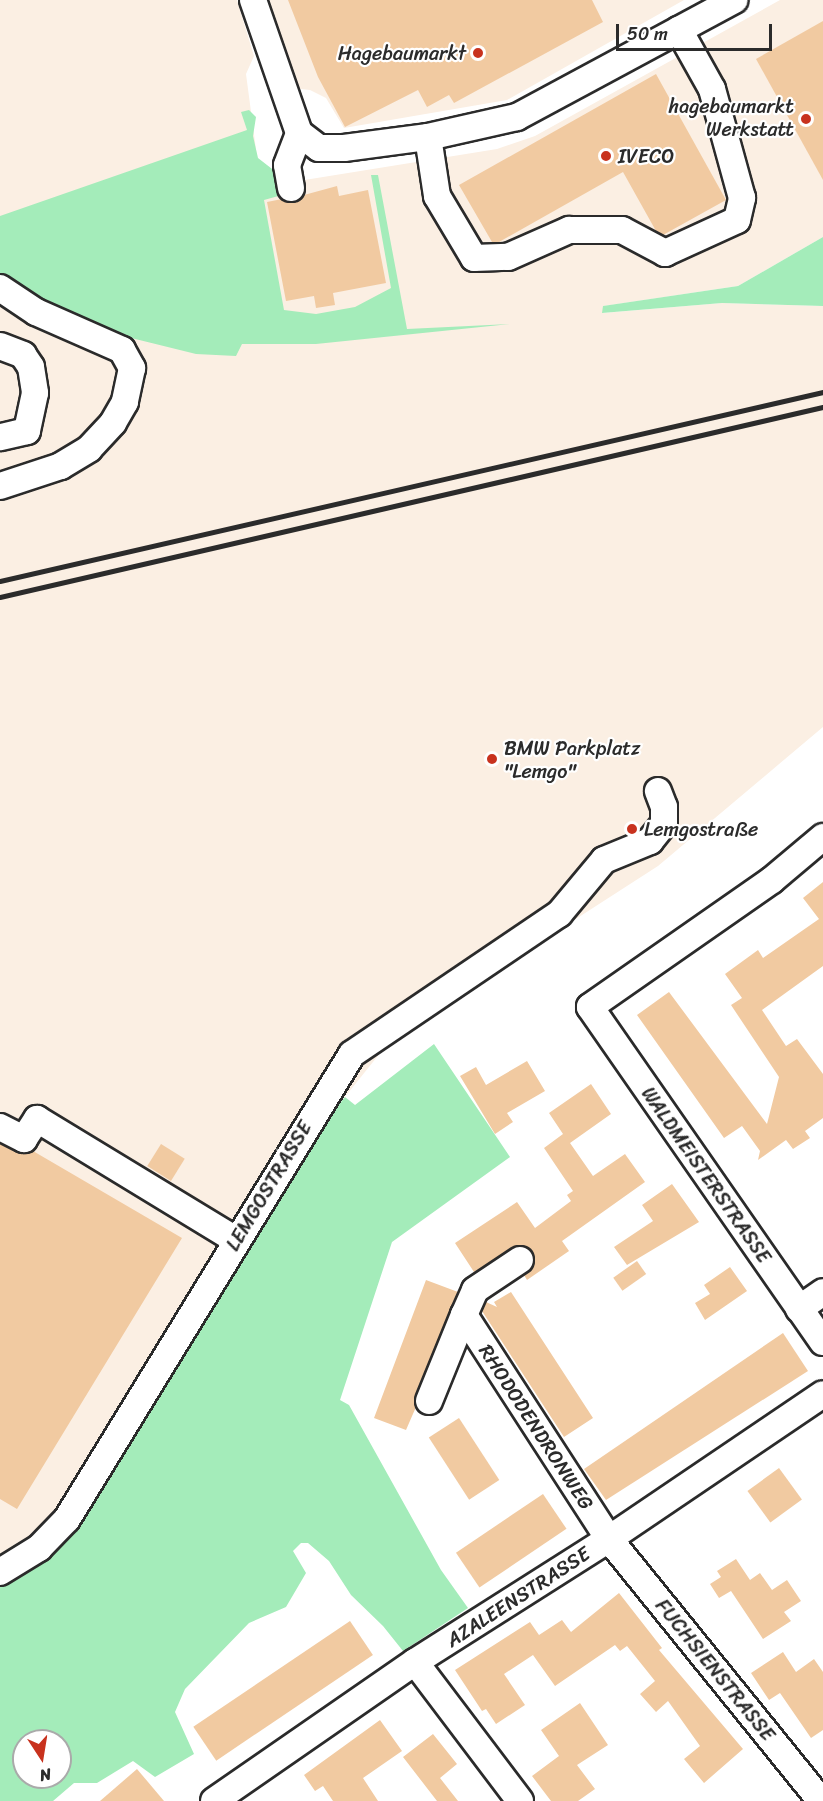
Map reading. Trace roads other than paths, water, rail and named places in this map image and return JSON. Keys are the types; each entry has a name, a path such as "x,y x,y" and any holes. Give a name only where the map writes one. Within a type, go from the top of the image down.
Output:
{"street":[{"path":"253,0 299,133 319,148 428,137 517,117 734,0"},
{"path":"428,137 437,196 474,258 508,257 569,230 622,230 665,253 737,220 742,198 712,88 679,30"},
{"path":"291,188 287,165 299,133"},
{"path":"0,288 36,312 122,350 130,360 131,376 117,418 89,449 68,463 0,486"},
{"path":"0,346 23,355 31,367 35,393 27,430 0,437"},
{"name":"LEMGOSTRASSE","path":"0,1572 39,1548 67,1519 352,1054 560,914 604,860 650,841 664,824 664,807 658,791"},
{"name":"WALDMEISTERSTRASSE","path":"823,837 772,880 591,1007 823,1342"},
{"path":"0,1127 24,1138 38,1119 236,1240"},
{"name":"RHODODENDRONWEG","path":"429,1401 475,1290 520,1260"},
{"path":"799,1309 823,1292"},
{"name":"RHODODENDRONWEG","path":"464,1315 609,1539"},
{"name":"AZALEENSTRASSE","path":"214,1801 415,1662 609,1539 823,1394"},
{"name":"FUCHSIENSTRASSE","path":"609,1539 821,1801"},
{"path":"415,1662 520,1801"}],"railway":[{"path":"0,581 823,392"},
{"path":"0,597 823,407"}],"place":[{"name":"Hagebaumarkt","path":"478,53"},
{"name":"hagebaumarkt Werkstatt","path":"806,119"},
{"name":"IVECO","path":"606,156"},
{"name":"BMW Parkplatz \"Lemgo\"","path":"492,759"},
{"name":"Lemgostraße","path":"632,829"}]}
